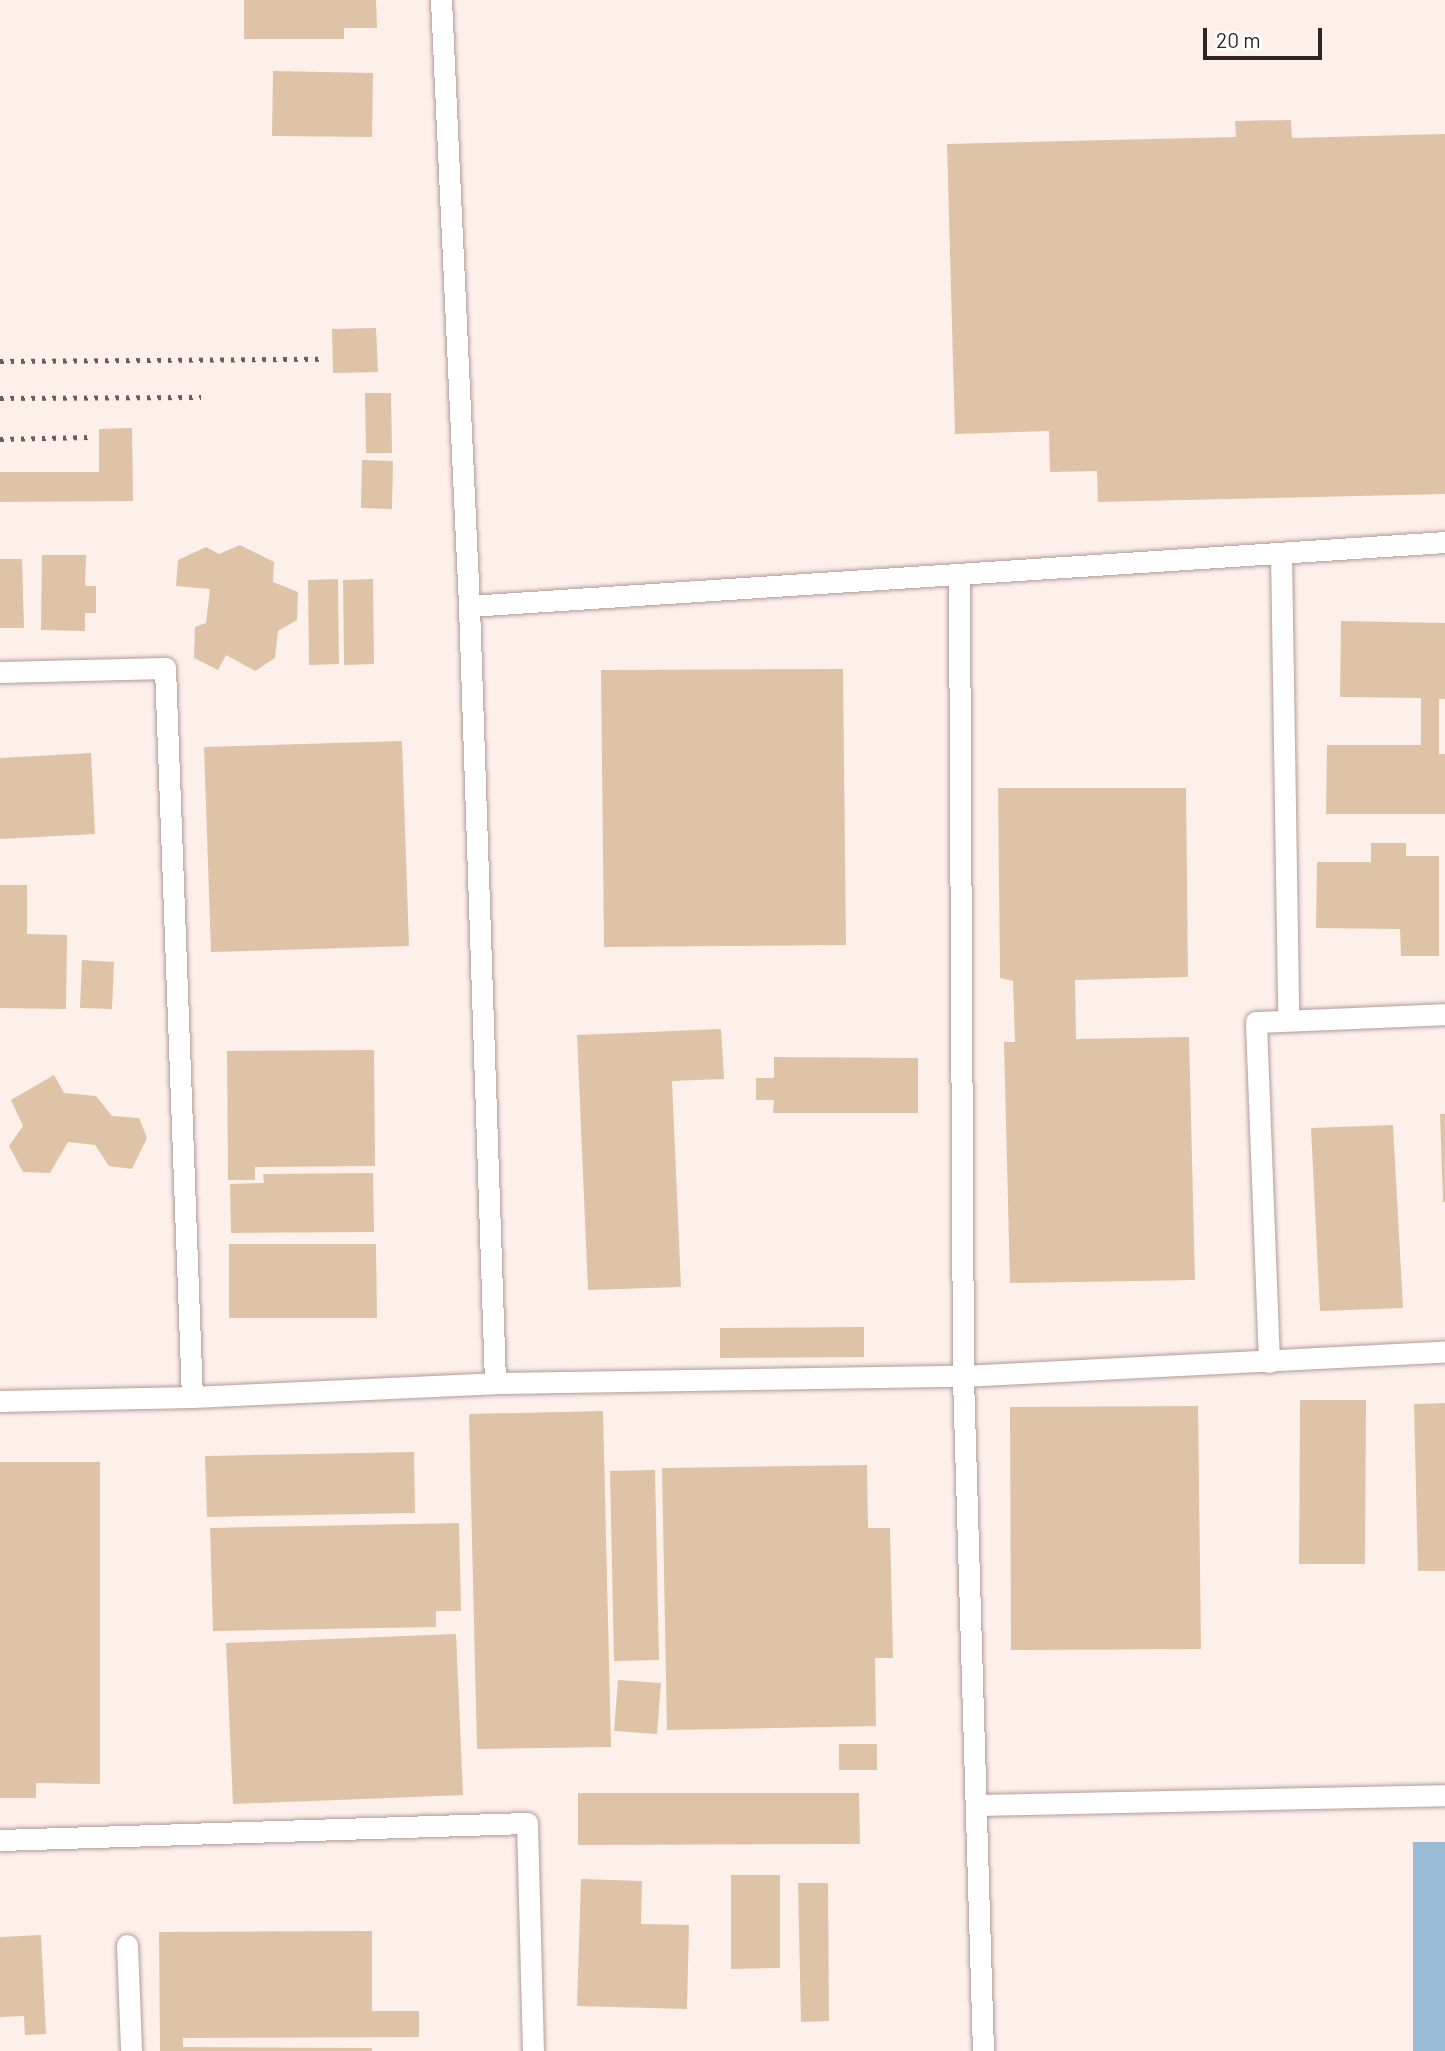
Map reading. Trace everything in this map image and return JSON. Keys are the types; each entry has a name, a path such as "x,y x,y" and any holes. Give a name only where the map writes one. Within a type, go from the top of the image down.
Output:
{"lane":[{"path":"441,0 469,606 495,1383"},
{"path":"469,606 1445,542"},
{"path":"1281,553 1288,1020"},
{"path":"959,574 963,1376 983,2051"},
{"path":"0,672 165,668 192,1398"},
{"path":"1269,1362 1256,1022 1445,1014"},
{"path":"0,1401 192,1398 495,1383 963,1376 1445,1352"},
{"path":"977,1805 1445,1795"},
{"path":"0,1840 527,1822 533,2051"},
{"path":"127,1945 131,2051"}],"water":[{"path":"1413,1842 1445,1842 1445,2051 1413,2051"}],"building":[{"path":"244,0 376,0 377,28 344,28 344,39 244,39"},
{"path":"273,71 373,73 372,137 272,136"},
{"path":"1291,120 1292,138 1445,134 1445,494 1098,502 1097,471 1050,472 1049,431 955,434 947,144 1236,137 1235,121"},
{"path":"376,328 378,372 333,373 332,329"},
{"path":"365,393 391,393 392,453 366,453"},
{"path":"132,428 133,501 0,502 0,472 99,472 99,429"},
{"path":"362,460 393,461 392,509 361,508"},
{"path":"240,545 274,562 273,582 298,592 297,620 278,631 275,658 255,671 226,655 218,670 194,658 195,627 206,623 210,589 176,586 178,560 206,547 219,554"},
{"path":"42,555 86,555 85,586 96,586 96,613 85,613 85,631 41,630"},
{"path":"0,559 22,559 24,628 0,628"},
{"path":"338,579 339,664 309,665 308,580"},
{"path":"373,579 374,664 344,665 343,580"},
{"path":"1341,621 1445,623 1445,699 1439,699 1439,754 1445,754 1445,814 1326,814 1327,745 1421,745 1421,698 1340,697"},
{"path":"843,669 846,945 604,947 601,670"},
{"path":"402,741 409,946 211,952 204,747"},
{"path":"91,753 95,834 0,839 0,758"},
{"path":"998,788 1186,788 1188,977 1075,980 1076,1039 1189,1037 1195,1280 1010,1283 1004,1042 1015,1042 1013,981 1000,978"},
{"path":"1371,843 1406,843 1406,856 1439,856 1439,956 1401,956 1400,929 1316,928 1317,862 1371,862"},
{"path":"0,885 27,885 27,934 67,935 66,1009 0,1008"},
{"path":"82,960 114,962 112,1009 80,1008"},
{"path":"721,1029 724,1079 672,1081 681,1287 588,1290 577,1035"},
{"path":"374,1050 375,1166 255,1167 255,1180 228,1180 227,1051"},
{"path":"774,1057 918,1058 918,1113 773,1113 774,1100 756,1100 756,1078 774,1078"},
{"path":"54,1075 64,1093 96,1096 112,1116 139,1118 147,1138 132,1169 109,1166 95,1145 68,1142 50,1173 23,1172 9,1146 23,1126 11,1100"},
{"path":"1440,1114 1445,1114 1445,1202 1443,1202"},
{"path":"1393,1125 1403,1308 1320,1311 1311,1128"},
{"path":"373,1173 374,1232 231,1233 230,1184 264,1183 263,1174"},
{"path":"229,1244 376,1244 377,1318 229,1318"},
{"path":"864,1327 864,1357 720,1358 720,1328"},
{"path":"1300,1400 1366,1400 1365,1564 1299,1564"},
{"path":"1445,1403 1445,1571 1418,1571 1414,1404"},
{"path":"1198,1406 1201,1649 1011,1650 1010,1407"},
{"path":"603,1411 611,1747 477,1749 469,1414"},
{"path":"414,1452 415,1513 207,1517 205,1456"},
{"path":"0,1462 100,1462 100,1784 36,1783 36,1798 0,1798"},
{"path":"867,1465 868,1528 890,1528 893,1658 875,1658 876,1726 667,1730 662,1468"},
{"path":"655,1470 659,1660 614,1661 610,1471"},
{"path":"459,1523 461,1611 436,1611 436,1627 213,1631 210,1528"},
{"path":"456,1634 463,1795 233,1804 226,1643"},
{"path":"618,1680 661,1683 657,1734 614,1731"},
{"path":"839,1744 877,1744 877,1770 839,1770"},
{"path":"578,1793 859,1793 860,1844 578,1845"},
{"path":"731,1875 780,1875 780,1968 731,1969"},
{"path":"581,1879 642,1881 641,1924 689,1925 687,2009 577,2006"},
{"path":"798,1883 828,1883 829,2021 801,2022"},
{"path":"372,1931 372,2011 419,2011 419,2037 183,2038 183,2047 372,2048 372,2051 160,2051 159,1932"},
{"path":"41,1935 46,2034 25,2035 24,2016 0,2017 0,1937"}],"railway":[{"path":"0,361 323,359"},
{"path":"0,398 201,397"},
{"path":"0,439 90,437"}]}
